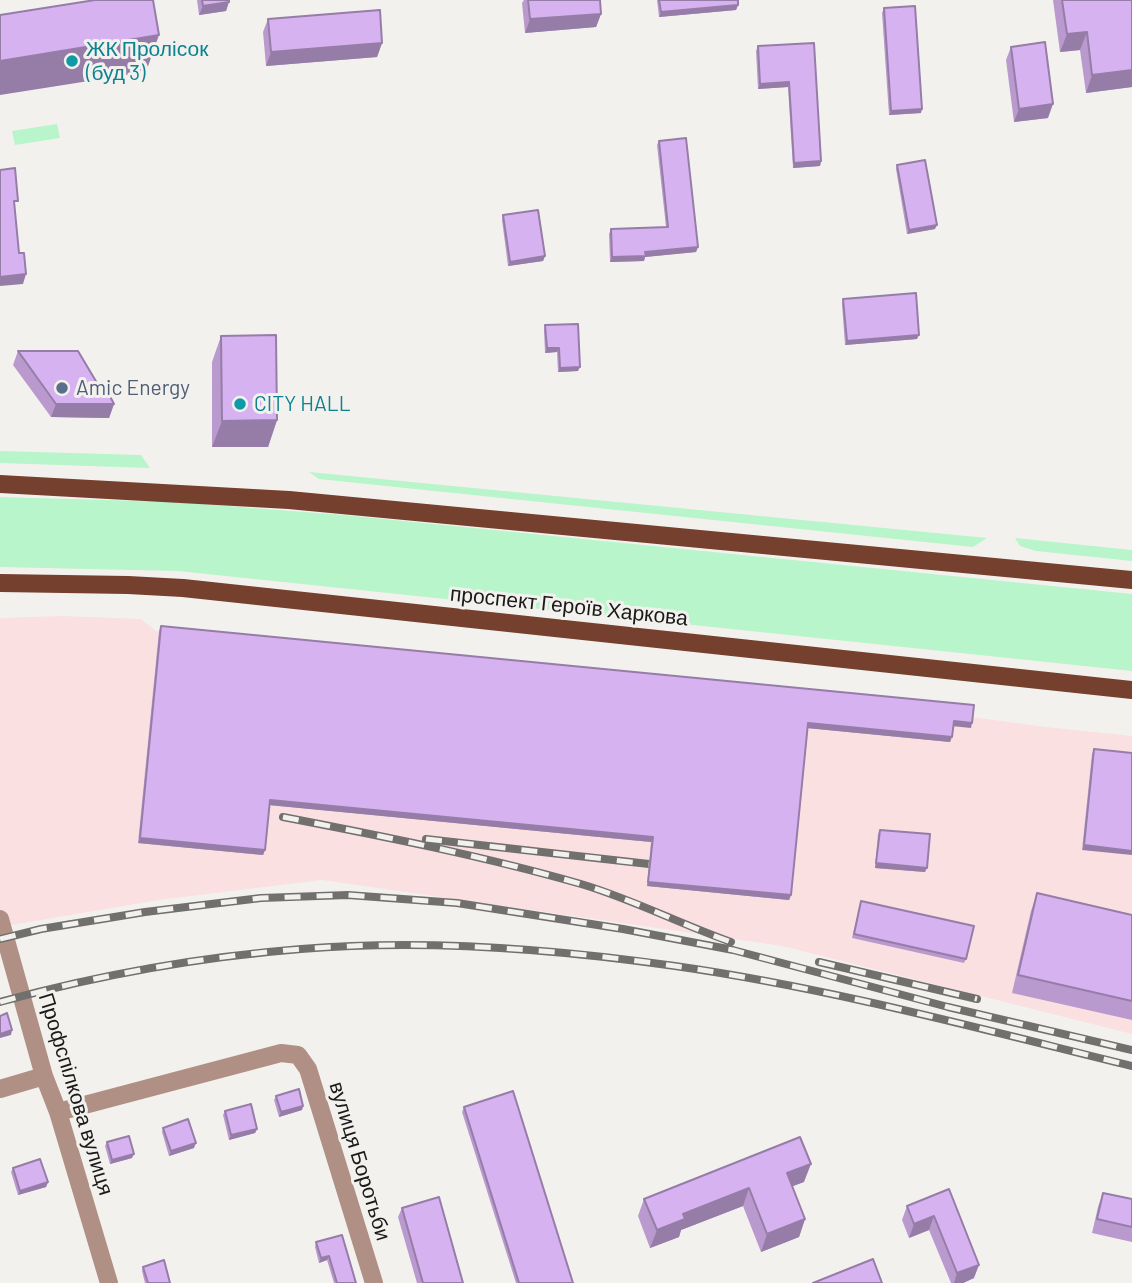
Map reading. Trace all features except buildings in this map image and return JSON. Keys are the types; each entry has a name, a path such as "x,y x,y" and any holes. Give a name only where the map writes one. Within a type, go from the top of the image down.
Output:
{"main road":[{"path":"0,484 289,500 1132,580"},
{"name":"проспект Героїв Харкова","path":"0,583 183,588 1132,690"}],"street":[{"name":"Профспілкова вулиця","path":"0,919 44,1076 58,1112 109,1283"},
{"name":"вулиця Боротьби","path":"58,1112 281,1053 298,1055 308,1069 374,1283"},
{"path":"0,1089 44,1076"}],"shaded area":[{"path":"62,616 141,619 156,631 763,689 1132,736 1132,1034 782,946 322,880 159,900 0,927 0,618"}],"green space":[{"path":"57,124 60,138 15,145 12,131"},
{"path":"0,451 141,455 150,468 0,463"},
{"path":"309,472 987,538 973,547 319,479"},
{"path":"0,497 175,502 344,515 1132,594 1132,671 178,571 0,567"},
{"path":"1015,538 1132,550 1132,561 1036,551 1020,546"}],"railway":[{"path":"283,817 395,839 581,884 731,942"},
{"path":"426,839 649,864"},
{"path":"0,939 41,929 145,912 261,898 348,895 457,903 623,929 733,950 948,1007 1132,1050"},
{"path":"0,1002 149,968 263,952 347,946 488,947 630,960 733,975 905,1010 1132,1066"},
{"path":"819,962 977,999"}],"place":[{"name":"ЖК Пролісок (буд 3)","path":"72,61"},
{"name":"Amic Energy","path":"62,388"},
{"name":"CITY HALL","path":"240,404"}]}
